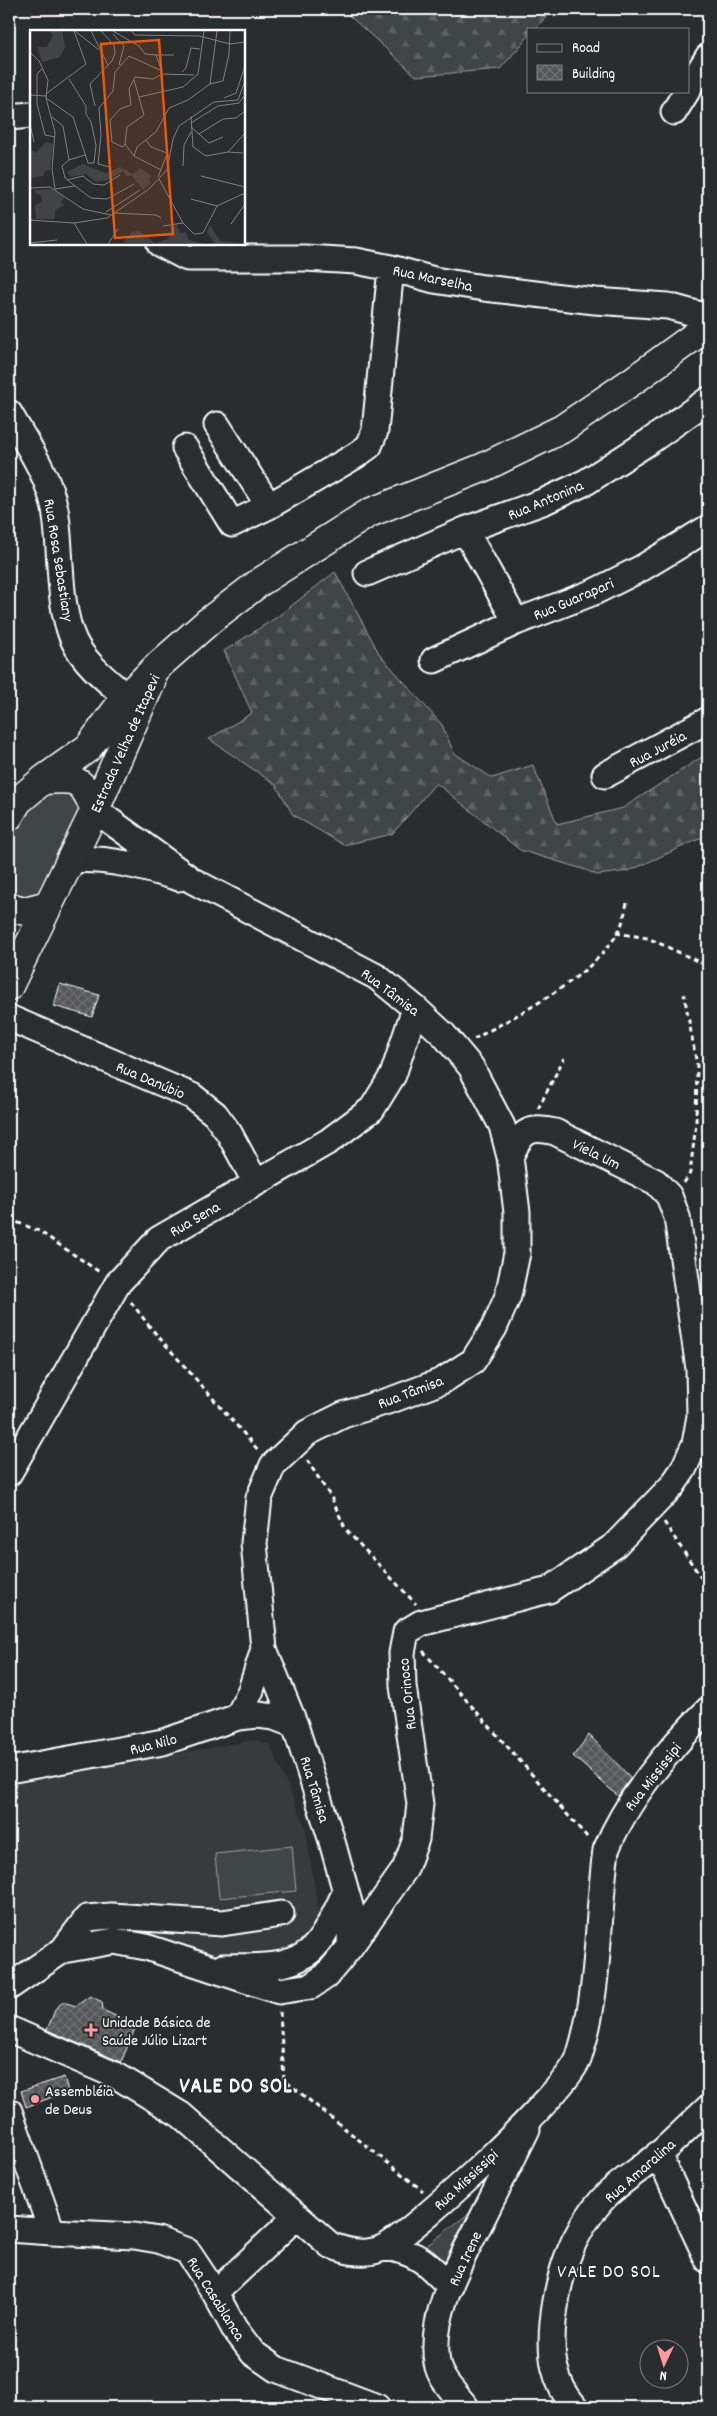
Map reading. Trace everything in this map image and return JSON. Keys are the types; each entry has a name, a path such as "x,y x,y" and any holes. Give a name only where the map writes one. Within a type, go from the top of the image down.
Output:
{"main road":[{"path":"158,665 260,582 369,513 482,468 562,429 708,326"},
{"name":"Estrada Velha de Itapevi","path":"9,816 18,801 43,780 88,748 126,697 158,665"},
{"name":"Estrada Velha de Itapevi","path":"9,986 95,810 158,665"},
{"path":"43,780 70,779 78,782 87,790 95,810"},
{"path":"9,907 25,911 48,905"}],"street":[{"path":"690,87 708,57"},
{"path":"674,112 687,92"},
{"path":"9,117 30,115"},
{"name":"Rua Marselha","path":"162,245 187,258 305,258 356,261 434,280 475,287 586,300 668,306 708,316"},
{"path":"185,448 232,524 269,506 356,456 369,446 375,430 391,268"},
{"name":"Rua Antonina","path":"367,573 465,530 544,501 586,482 650,441 708,400"},
{"name":"Rua Rosa Sebastiany","path":"9,413 45,477 54,508 66,612 75,642 95,669 126,697"},
{"path":"217,425 269,506"},
{"name":"Rua Guarapari","path":"434,660 516,622 594,592 642,568 708,528"},
{"path":"465,530 516,622"},
{"name":"Rua Juréia","path":"605,775 708,720"},
{"name":"Rua Tâmisa","path":"95,810 193,881 377,977 415,1008 456,1048 471,1067 502,1126 510,1157 517,1212 517,1253 508,1296 494,1328 473,1361 442,1381 343,1415 306,1433 273,1465 259,1498 254,1543 264,1649 295,1725 331,1838 351,1910 350,1947"},
{"name":"Rua Tâmisa","path":"69,860 94,858 118,861 193,881"},
{"name":"Rua Sena","path":"9,1473 118,1283 159,1239 194,1217 329,1141 372,1109 393,1075 415,1008"},
{"name":"Rua Danúbio","path":"9,1018 192,1096 215,1114 229,1133 256,1183"},
{"name":"Viela Um","path":"528,1131 541,1128 555,1132 656,1182 669,1196 674,1210"},
{"path":"510,1157 519,1138 528,1131"},
{"path":"406,1632 410,1628 432,1620 549,1590 614,1546 654,1506 683,1470 695,1444 700,1416 699,1369 674,1210"},
{"name":"Rua Orinoco","path":"9,1986 63,1950 114,1941 146,1947 279,1991 312,1986 326,1976 350,1947 405,1869 416,1839 420,1804 403,1686 402,1653 406,1632"},
{"path":"238,1718 251,1690 264,1649"},
{"name":"Rua Mississipi","path":"9,2029 117,2076 181,2115 330,2245 345,2251 368,2252 384,2247 440,2204 536,2111 561,2084 579,2059 587,2026 605,1858 617,1823 634,1795 708,1710"},
{"name":"Rua Nilo","path":"9,1770 163,1742 238,1718 258,1715 274,1717 295,1725"},
{"path":"205,1967 281,1964 300,1958 317,1945 345,1893 372,1894 389,1891"},
{"path":"63,1950 87,1918 111,1916 222,1923 281,1914"},
{"name":"Rua Amaralina","path":"575,2407 564,2394 554,2371 551,2343 556,2295 563,2268 577,2236 602,2199 658,2154 708,2108"},
{"path":"9,2111 52,2232"},
{"name":"Rua Irene","path":"466,2407 446,2383 437,2365 435,2342 443,2305 536,2111"},
{"path":"658,2154 708,2260"},
{"path":"215,2293 297,2216"},
{"name":"Rua Casablanca","path":"9,2229 134,2236 158,2240 187,2250 215,2293 234,2328 253,2353 276,2369 377,2407"},
{"path":"384,2247 413,2254 430,2265 450,2287"}],"path":[{"path":"456,1048 557,991 601,955 620,926 627,904"},
{"path":"616,933 648,938 708,966"},
{"path":"674,1210 690,1173 696,1124 697,1065 684,994"},
{"path":"528,1131 564,1058"},
{"path":"9,1219 39,1231 66,1251 118,1283 150,1328 273,1465"},
{"path":"297,1443 332,1499 346,1530 432,1620"},
{"path":"654,1506 708,1588"},
{"path":"406,1632 605,1858"},
{"path":"279,1991 284,2080 440,2204"}],"shaded area":[{"path":"255,1740 270,1745 305,1826 320,1922 304,1946 267,1957 230,1959 191,1952 50,1947 9,1966 9,1784"}],"green space":[{"path":"342,9 553,9 536,28 527,28 527,38 500,69 416,76"},
{"path":"335,572 380,655 442,725 454,753 492,778 533,765 557,824 623,808 708,753 708,835 629,871 597,875 520,850 436,783 392,834 344,845 293,815 276,785 209,739 252,713 224,651 277,617"},
{"path":"64,785 84,804 46,888 31,898 12,892 9,888 9,835 15,821 26,804"},
{"path":"292,1846 296,1891 219,1898 215,1854"},
{"path":"468,2214 443,2264 420,2251"}],"building":[{"path":"60,984 99,995 92,1017 54,1006"},
{"path":"589,1735 631,1778 618,1796 573,1756"},
{"name":"Unidade Básica de Saúde Júlio Lizart","path":"90,1996 102,2002 103,2010 136,2026 121,2062 47,2030 56,2008 63,2002 76,2006"},
{"name":"Assembléia de Deus","path":"64,2077 68,2091 26,2107 21,2091"}],"place":[{"name":"Unidade Básica de Saúde Júlio Lizart","path":"91,2030"},
{"name":"Assembléia de Deus","path":"35,2099"}],"district":[{"name":"VALE DO SOL","path":"236,2085"},
{"name":"VALE DO SOL","path":"609,2270"}]}
